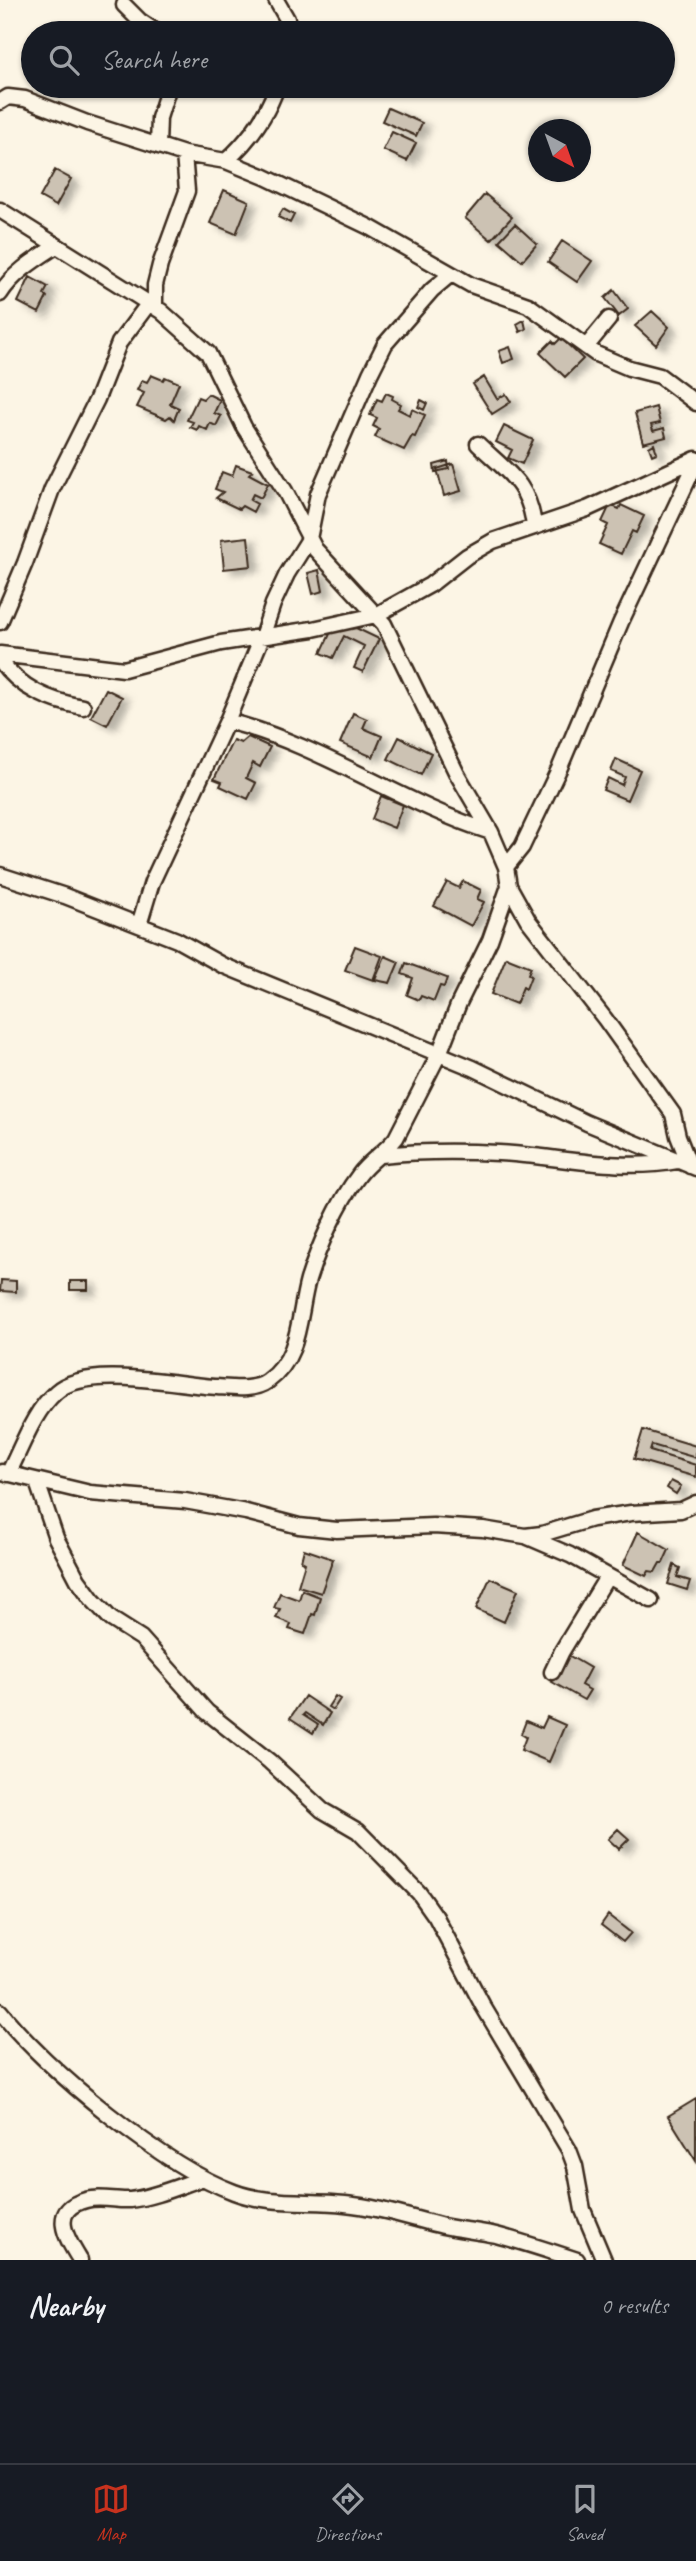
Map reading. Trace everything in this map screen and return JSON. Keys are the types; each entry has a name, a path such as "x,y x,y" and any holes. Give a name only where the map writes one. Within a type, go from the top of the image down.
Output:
{"street":[{"path":"276,0 287,21"},
{"path":"124,5 140,21"},
{"path":"0,102 8,97 25,99 158,146 184,154 226,161 369,227 471,285 528,304 606,359 660,376 696,403"},
{"path":"158,146 159,118 165,98"},
{"path":"226,161 246,142 271,98"},
{"path":"0,622 52,489 97,399 119,343 152,305 160,264 187,191 184,154"},
{"path":"0,210 152,305 208,353 244,427 285,491 315,549 384,624 457,774 491,832 506,867 509,886 527,920 590,1000 673,1114 688,1165"},
{"path":"0,294 25,268 56,246"},
{"path":"139,925 152,882 227,721 273,604 287,574 309,539 318,494 370,374 386,344 432,290 451,274"},
{"path":"586,347 609,319"},
{"path":"478,444 520,484 531,503 534,526"},
{"path":"0,654 124,669 148,665 208,646 376,615 430,585 478,549 505,536 587,509 696,461"},
{"path":"506,867 522,846 565,757 621,622 696,461"},
{"path":"0,660 18,681 42,696 83,707"},
{"path":"227,721 294,744 433,810 491,832"},
{"path":"0,875 65,896 177,940 222,965 439,1054 587,1123 688,1165"},
{"path":"509,886 490,940 459,1003 439,1054 396,1138 360,1173 333,1222 308,1281 289,1360 271,1380 257,1387 235,1388 111,1377 81,1379 57,1390 37,1415 4,1473 90,1493 185,1501 312,1528 351,1530 444,1526 525,1536 542,1534 592,1519 681,1510 696,1503"},
{"path":"381,1155 416,1152 499,1153 633,1164 688,1165"},
{"path":"37,1482 56,1538 78,1580 92,1599 111,1619 141,1638 207,1712 269,1761 322,1810 358,1831 419,1893 436,1917 483,2006 569,2150 575,2166 583,2210 604,2260"},
{"path":"525,1536 570,1555 651,1600"},
{"path":"552,1672 607,1577"},
{"path":"0,2011 40,2054 89,2097 172,2160 236,2193 346,2204 386,2211 493,2235 577,2260"},
{"path":"80,2260 64,2229 63,2221 70,2207 86,2200 128,2200 148,2196 203,2178"}],"building":[{"path":"388,108 422,123 416,136 382,121"},
{"path":"392,132 416,143 407,161 383,150"},
{"path":"55,170 71,179 56,206 40,197"},
{"path":"224,190 249,201 236,234 210,223"},
{"path":"485,194 512,217 491,240 465,218"},
{"path":"283,209 294,215 290,223 278,217"},
{"path":"515,224 537,244 522,261 499,241"},
{"path":"562,241 592,261 577,282 548,262"},
{"path":"30,277 48,287 44,294 47,297 39,313 18,302"},
{"path":"614,290 628,309 619,316 605,298"},
{"path":"652,311 669,327 656,345 635,326"},
{"path":"524,320 526,329 520,332 517,324"},
{"path":"561,338 583,359 565,377 540,353 552,341 555,344"},
{"path":"510,347 514,359 503,363 499,351"},
{"path":"151,375 179,383 170,404 179,408 174,420 170,416 166,419 137,407 144,393 137,390 142,380 147,382"},
{"path":"484,377 497,399 506,394 511,402 492,414 473,384"},
{"path":"386,393 401,404 398,409 410,415 412,409 425,415 415,437 412,436 404,450 375,437 379,429 373,426 377,418 370,415 377,399 382,401"},
{"path":"208,394 220,400 214,413 221,416 216,426 210,423 207,430 199,426 197,430 190,427 193,422 187,420 198,397 203,399"},
{"path":"421,400 427,403 424,410 418,407"},
{"path":"656,407 660,423 651,425 653,431 664,428 666,437 643,443 635,413"},
{"path":"504,426 533,440 522,464 508,458 512,450 496,442"},
{"path":"654,444 657,453 652,455 649,447"},
{"path":"448,461 449,469 435,472 434,465"},
{"path":"453,464 461,491 444,496 437,469"},
{"path":"236,465 252,471 249,474 268,484 261,498 253,494 250,500 257,504 253,512 242,506 239,509 216,498 223,492 215,489 222,472 232,476"},
{"path":"610,505 619,509 621,505 644,516 636,533 632,531 621,554 599,544 608,525 602,522"},
{"path":"248,537 251,566 224,569 221,540"},
{"path":"319,570 323,591 313,594 308,573"},
{"path":"337,619 379,639 363,672 354,668 364,646 344,636 333,658 321,653"},
{"path":"106,689 122,697 107,725 91,717"},
{"path":"353,713 367,719 363,728 382,736 373,757 340,743"},
{"path":"248,737 270,747 260,767 253,763 246,778 256,783 248,799 220,786 222,782 214,779 233,740 241,743"},
{"path":"399,737 431,753 421,775 388,759"},
{"path":"616,759 640,770 627,800 603,790 608,778 622,785 625,777 611,771"},
{"path":"381,796 403,805 394,828 372,819"},
{"path":"463,881 481,890 477,899 484,902 471,926 434,906 447,882 459,888"},
{"path":"355,946 382,956 373,980 345,970"},
{"path":"385,956 399,962 390,983 375,980"},
{"path":"506,957 531,967 526,989 523,987 516,1004 491,994"},
{"path":"406,963 447,978 444,987 440,986 434,1001 421,996 419,1000 407,995 413,978 402,974"},
{"path":"1,1280 16,1281 16,1292 0,1291"},
{"path":"70,1281 88,1281 88,1290 70,1290"},
{"path":"643,1430 696,1446 696,1458 652,1445 650,1451 696,1465 696,1477 634,1459"},
{"path":"671,1481 681,1486 676,1494 667,1488"},
{"path":"638,1532 669,1550 663,1563 660,1563 655,1572 649,1571 646,1576 623,1565"},
{"path":"304,1549 333,1559 321,1593 298,1586 305,1563 301,1561"},
{"path":"674,1565 680,1568 677,1577 690,1581 687,1590 668,1584"},
{"path":"490,1578 518,1590 504,1622 476,1609"},
{"path":"302,1590 320,1597 315,1615 312,1614 305,1634 289,1629 291,1624 276,1618 280,1609 274,1608 280,1593 299,1600"},
{"path":"568,1655 590,1668 581,1685 590,1690 584,1700 552,1682"},
{"path":"305,1696 330,1713 323,1725 305,1713 303,1715 318,1725 313,1733 290,1718"},
{"path":"335,1696 340,1699 333,1710 328,1707"},
{"path":"547,1717 565,1725 549,1762 521,1750 526,1737 521,1734 526,1721 542,1728"},
{"path":"618,1829 629,1839 619,1849 608,1839"},
{"path":"608,1915 631,1933 623,1942 601,1925"},
{"path":"696,2099 696,2161 668,2116"}]}
